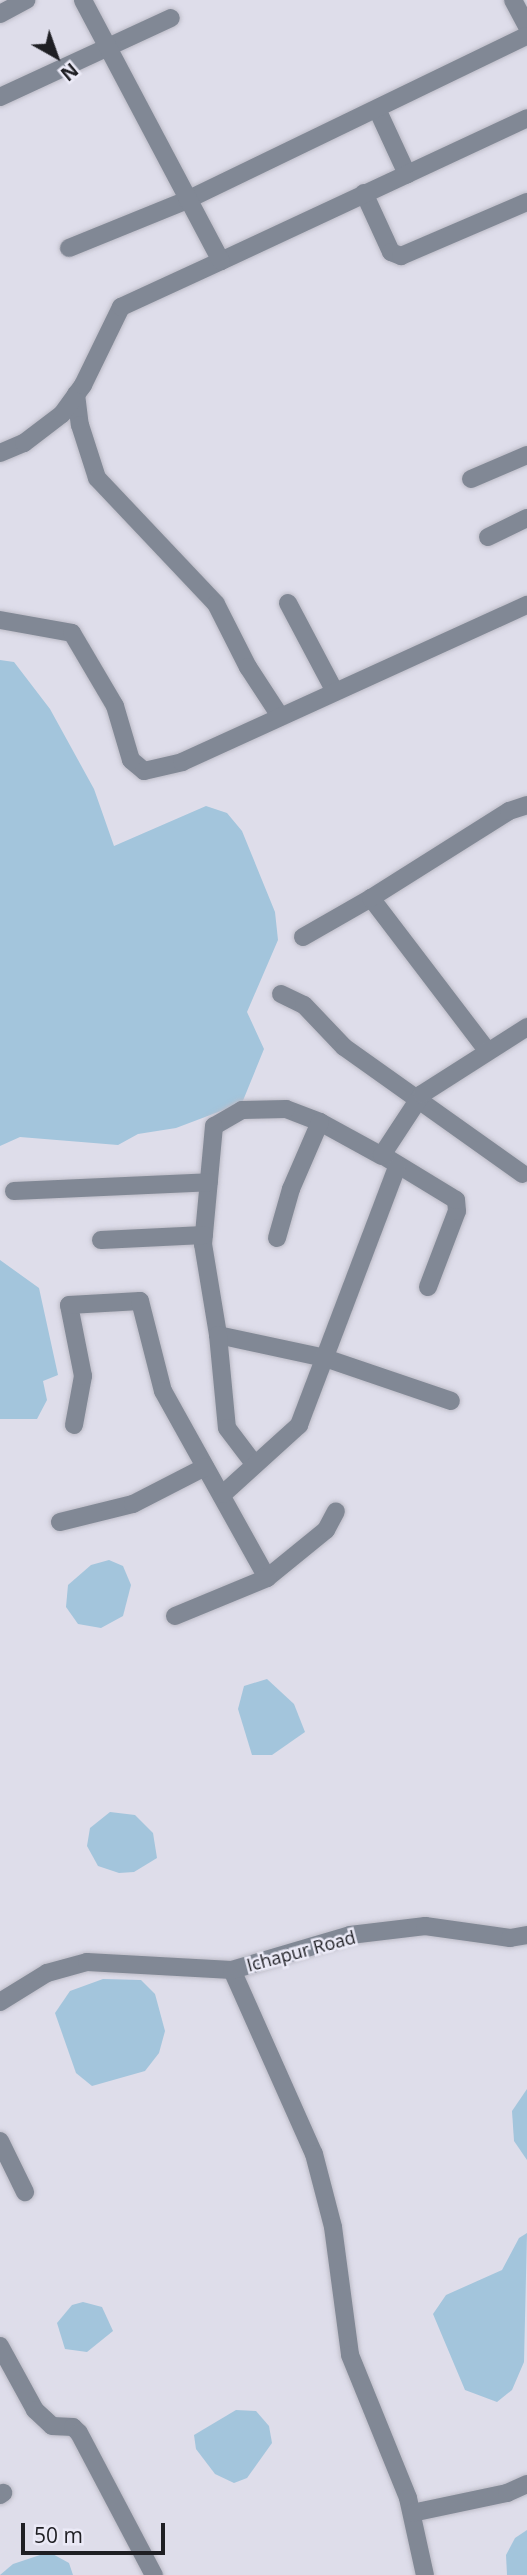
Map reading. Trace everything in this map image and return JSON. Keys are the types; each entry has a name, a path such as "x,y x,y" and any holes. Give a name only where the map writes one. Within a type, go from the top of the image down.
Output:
{"street":[{"path":"0,14 26,0"},
{"path":"83,0 221,261"},
{"path":"513,0 527,26"},
{"path":"0,97 171,18"},
{"path":"69,248 187,200 527,36"},
{"path":"376,109 407,174"},
{"path":"0,453 24,443 52,422 76,394 121,307 527,118"},
{"path":"364,193 391,252 401,257 527,202"},
{"path":"76,394 80,425 97,478 216,604 248,667 280,716"},
{"path":"471,479 527,455"},
{"path":"488,537 527,518"},
{"path":"288,603 334,690"},
{"path":"0,620 72,633 115,706 131,760 144,771 182,762 334,690 527,604"},
{"path":"303,937 371,898 509,811 527,805"},
{"path":"371,898 486,1049"},
{"path":"281,994 304,1005 344,1047 523,1174"},
{"path":"382,1156 416,1100 486,1049 527,1027"},
{"path":"255,1465 228,1428 204,1236 214,1126 242,1110 286,1110 320,1122 397,1167 452,1195 458,1207 428,1287"},
{"path":"277,1238 291,1189 320,1122"},
{"path":"223,1494 299,1425 397,1167"},
{"path":"14,1191 209,1182"},
{"path":"101,1240 204,1236"},
{"path":"74,1425 83,1376 69,1305 139,1301 163,1391 223,1494 267,1578"},
{"path":"218,1335 325,1357 451,1401"},
{"path":"60,1522 133,1503 205,1467"},
{"path":"176,1616 267,1578 327,1530 336,1510"},
{"name":"Ichapur Road","path":"0,2002 47,1973 87,1962 232,1970 350,1935 412,1927 527,1935"},
{"path":"232,1970 314,2154 333,2227 350,2355 412,2513 425,2575"},
{"path":"0,2141 25,2192"},
{"path":"0,2346 7,2375 44,2419 79,2433 155,2575"},
{"path":"412,2513 507,2493 527,2484"}],"water":[{"path":"0,660 14,662 50,709 94,789 114,846 206,806 227,813 242,831 275,912 278,940 247,1012 264,1049 242,1103 176,1128 138,1134 118,1145 20,1137 0,1146"},
{"path":"0,1260 39,1288 58,1375 43,1381 47,1400 37,1419 0,1419"},
{"path":"109,1560 123,1566 131,1585 123,1616 101,1628 78,1624 66,1607 68,1585 91,1565"},
{"path":"267,1679 294,1704 305,1732 272,1755 252,1755 238,1709 244,1686"},
{"path":"110,1812 135,1815 153,1833 157,1858 134,1872 119,1873 98,1866 87,1846 90,1828"},
{"path":"103,1979 141,1980 155,1994 165,2031 159,2053 145,2071 92,2086 76,2073 55,2013 70,1991"},
{"path":"527,2089 527,2160 514,2141 512,2111"},
{"path":"527,2233 524,2362 512,2390 497,2402 465,2390 433,2314 446,2295 502,2270 519,2238"},
{"path":"83,2302 102,2307 113,2331 87,2352 65,2349 57,2323 72,2305"},
{"path":"236,2410 256,2411 269,2426 272,2443 247,2478 234,2483 215,2474 196,2449 194,2435"},
{"path":"527,2530 527,2575 507,2575 506,2555 515,2538"},
{"path":"49,2552 69,2563 73,2575 0,2575 13,2564"}]}
